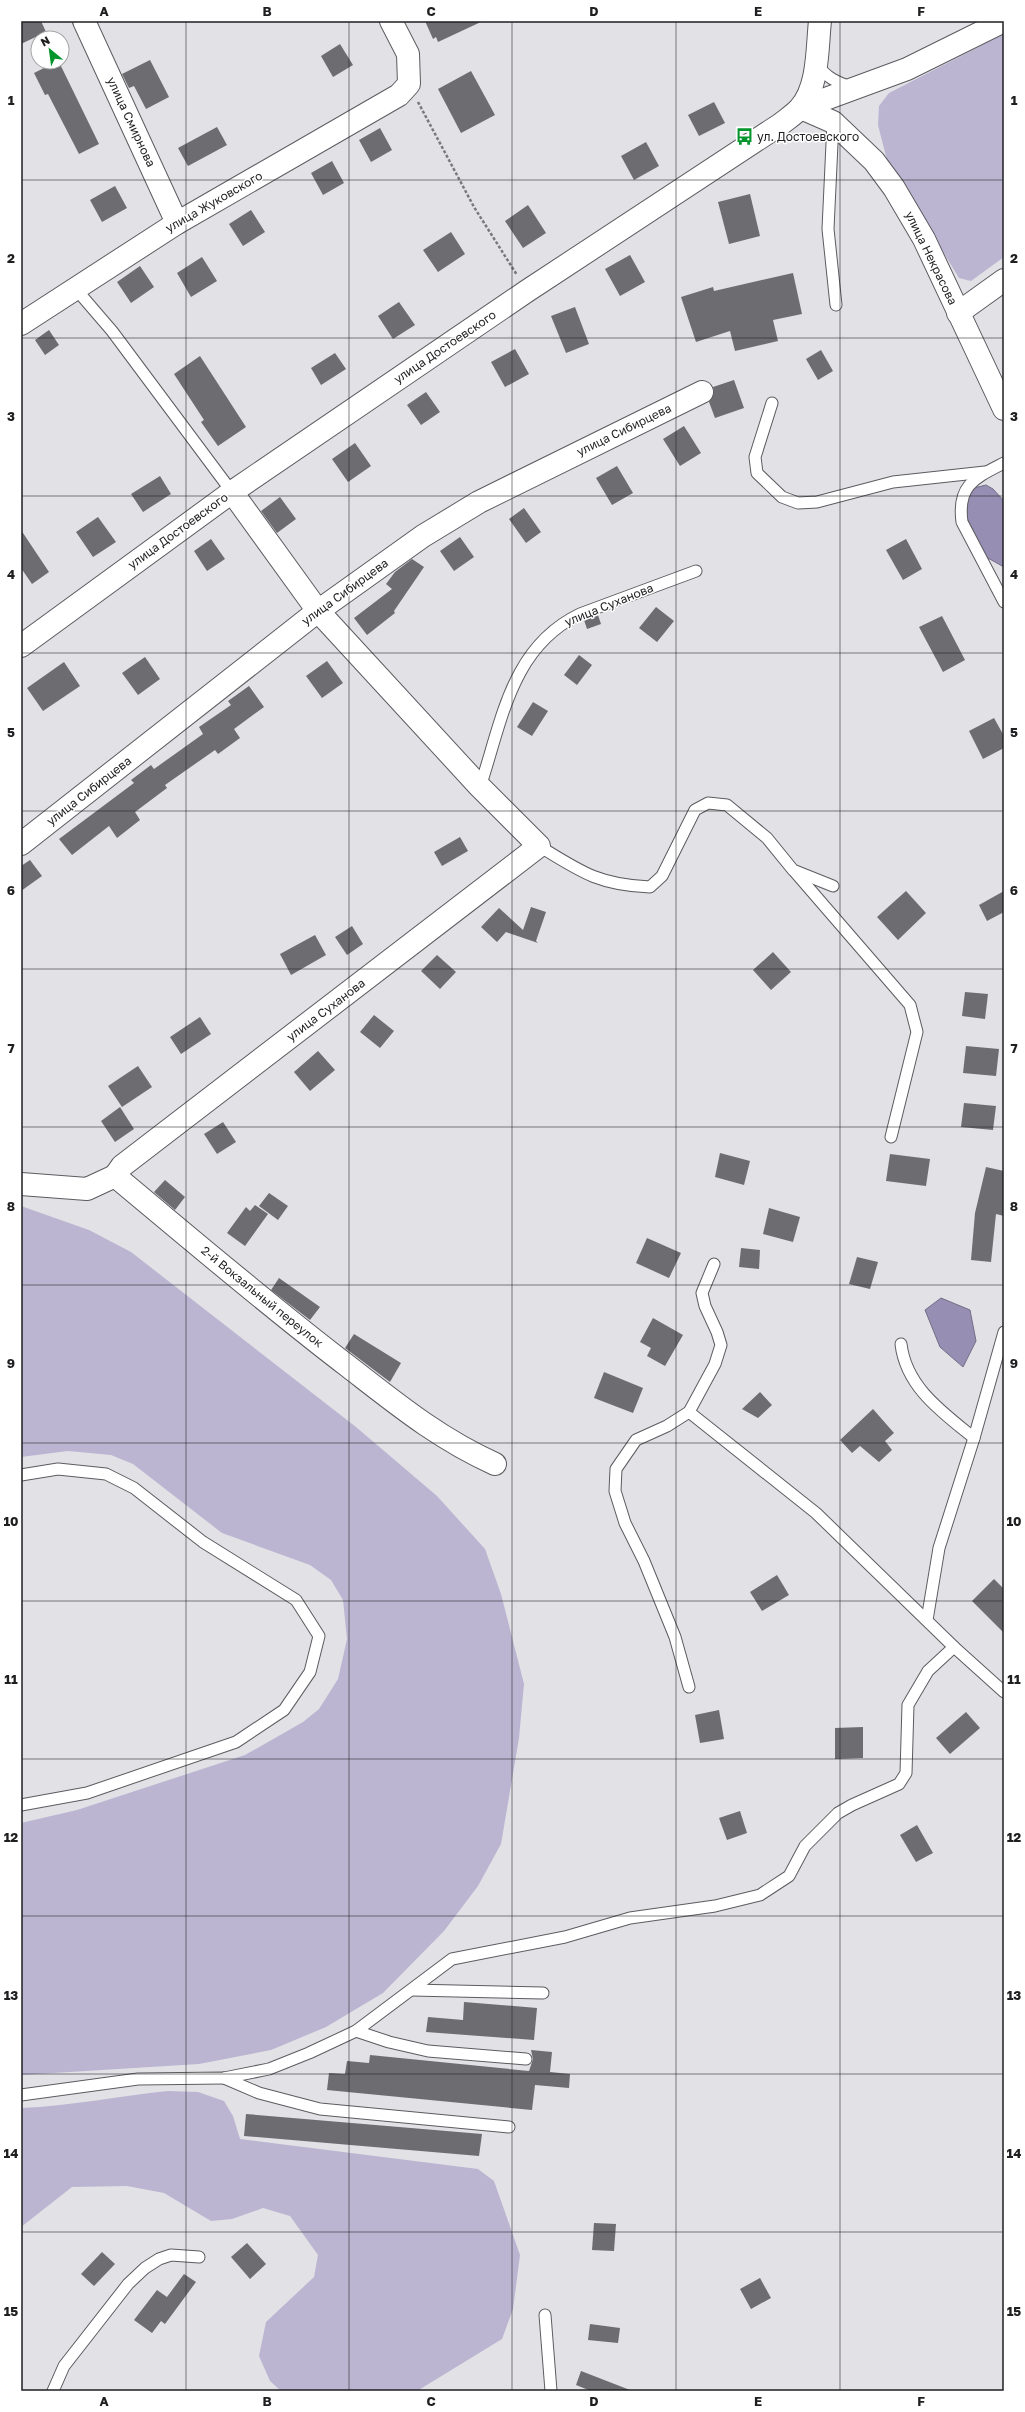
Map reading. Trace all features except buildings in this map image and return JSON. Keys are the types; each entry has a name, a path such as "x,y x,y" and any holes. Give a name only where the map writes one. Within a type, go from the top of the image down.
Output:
{"street":[{"name":"улица Смирнова","path":"84,21 178,223"},
{"path":"391,21 408,54 409,84"},
{"name":"улица Достоевского","path":"21,646 232,492 527,291 781,124 800,108 812,83 820,21"},
{"path":"800,108 907,69 1004,22"},
{"name":"улица Жуковского","path":"21,324 178,223 384,105 399,95 409,84"},
{"name":"улица Некрасова","path":"800,108 834,122 874,161 894,188 924,239 1004,409"},
{"name":"улица Некрасова","path":"958,313 1004,280"},
{"name":"улица Сибирцева","path":"21,844 318,611 423,536 479,502 702,392"},
{"path":"232,492 318,611 480,787 539,846"},
{"name":"улица Суханова","path":"115,1176 122,1166 539,846"},
{"path":"21,1184 87,1189 115,1176"},
{"name":"2-й Вокзальный переулок","path":"115,1176 299,1329 429,1429 460,1448 495,1464"}],"lane":[{"path":"815,62 823,74 832,80 854,88"},
{"path":"834,122 828,229 836,305"},
{"path":"75,288 122,342 232,492"},
{"path":"772,403 755,457 757,473 782,497 798,503 817,502 893,482 985,472"},
{"path":"1004,462 985,472 969,484 962,496 960,508 962,522 1004,602"},
{"name":"улица Суханова","path":"480,787 512,688 521,668 548,634 580,614 696,570"},
{"path":"539,846 588,876 623,886 650,887 662,876 695,810 708,803 727,805 767,838 910,1005 917,1032 891,1137"},
{"path":"793,870 834,886"},
{"path":"689,1687 675,1637 644,1561 625,1523 615,1491 616,1469 636,1440 667,1426 689,1412 715,1364 721,1345 718,1332 705,1306 702,1293 714,1264"},
{"path":"927,1620 938,1548 974,1438 1004,1332"},
{"path":"901,1344 903,1360 912,1378 931,1402 974,1438"},
{"path":"689,1412 816,1513 954,1647 1004,1692"},
{"path":"21,1475 58,1469 106,1474 134,1488 203,1542 296,1600 319,1636 310,1672 284,1710 236,1742 86,1792 21,1805"},
{"path":"21,2095 138,2079 224,2078 269,2069 356,2031 452,1959 565,1937 630,1918 715,1906 760,1895 789,1876 805,1846 838,1813 852,1805 899,1784 906,1774 908,1704 928,1671 954,1647"},
{"path":"412,1990 543,1993"},
{"path":"356,2031 389,2042 428,2051 526,2059"},
{"path":"224,2078 259,2093 320,2109 509,2127"},
{"path":"53,2391 64,2366 128,2284 145,2268 159,2259 171,2255 199,2258"},
{"path":"545,2315 551,2391"}],"path":[{"path":"409,84 474,207 527,291"}],"shaded area":[{"path":"1004,34 1004,257 971,281 959,278 887,160 878,125 879,106 889,93"},
{"path":"986,485 993,489 1004,501 1004,567 986,557 967,518 966,507 969,494 974,488"},
{"path":"21,1206 89,1230 131,1252 356,1427 437,1496 485,1549 501,1594 524,1684 519,1738 501,1844 478,1886 444,1931 383,1993 326,2027 271,2050 199,2064 21,2075 21,1823 77,1810 245,1755 303,1722 319,1709 338,1679 347,1639 343,1600 331,1580 310,1565 222,1533 133,1464 111,1455 68,1451 21,1457"},
{"path":"941,1298 970,1310 976,1341 963,1367 940,1347 925,1310"},
{"path":"168,2091 198,2092 224,2101 233,2116 240,2139 478,2169 494,2181 520,2255 513,2309 502,2339 417,2391 281,2391 270,2381 259,2356 266,2322 314,2277 318,2255 290,2216 263,2208 232,2219 211,2221 164,2193 127,2186 72,2187 21,2227 21,2108 58,2105"}],"place":[{"name":"ул. Достоевского","path":"744,137"}]}
